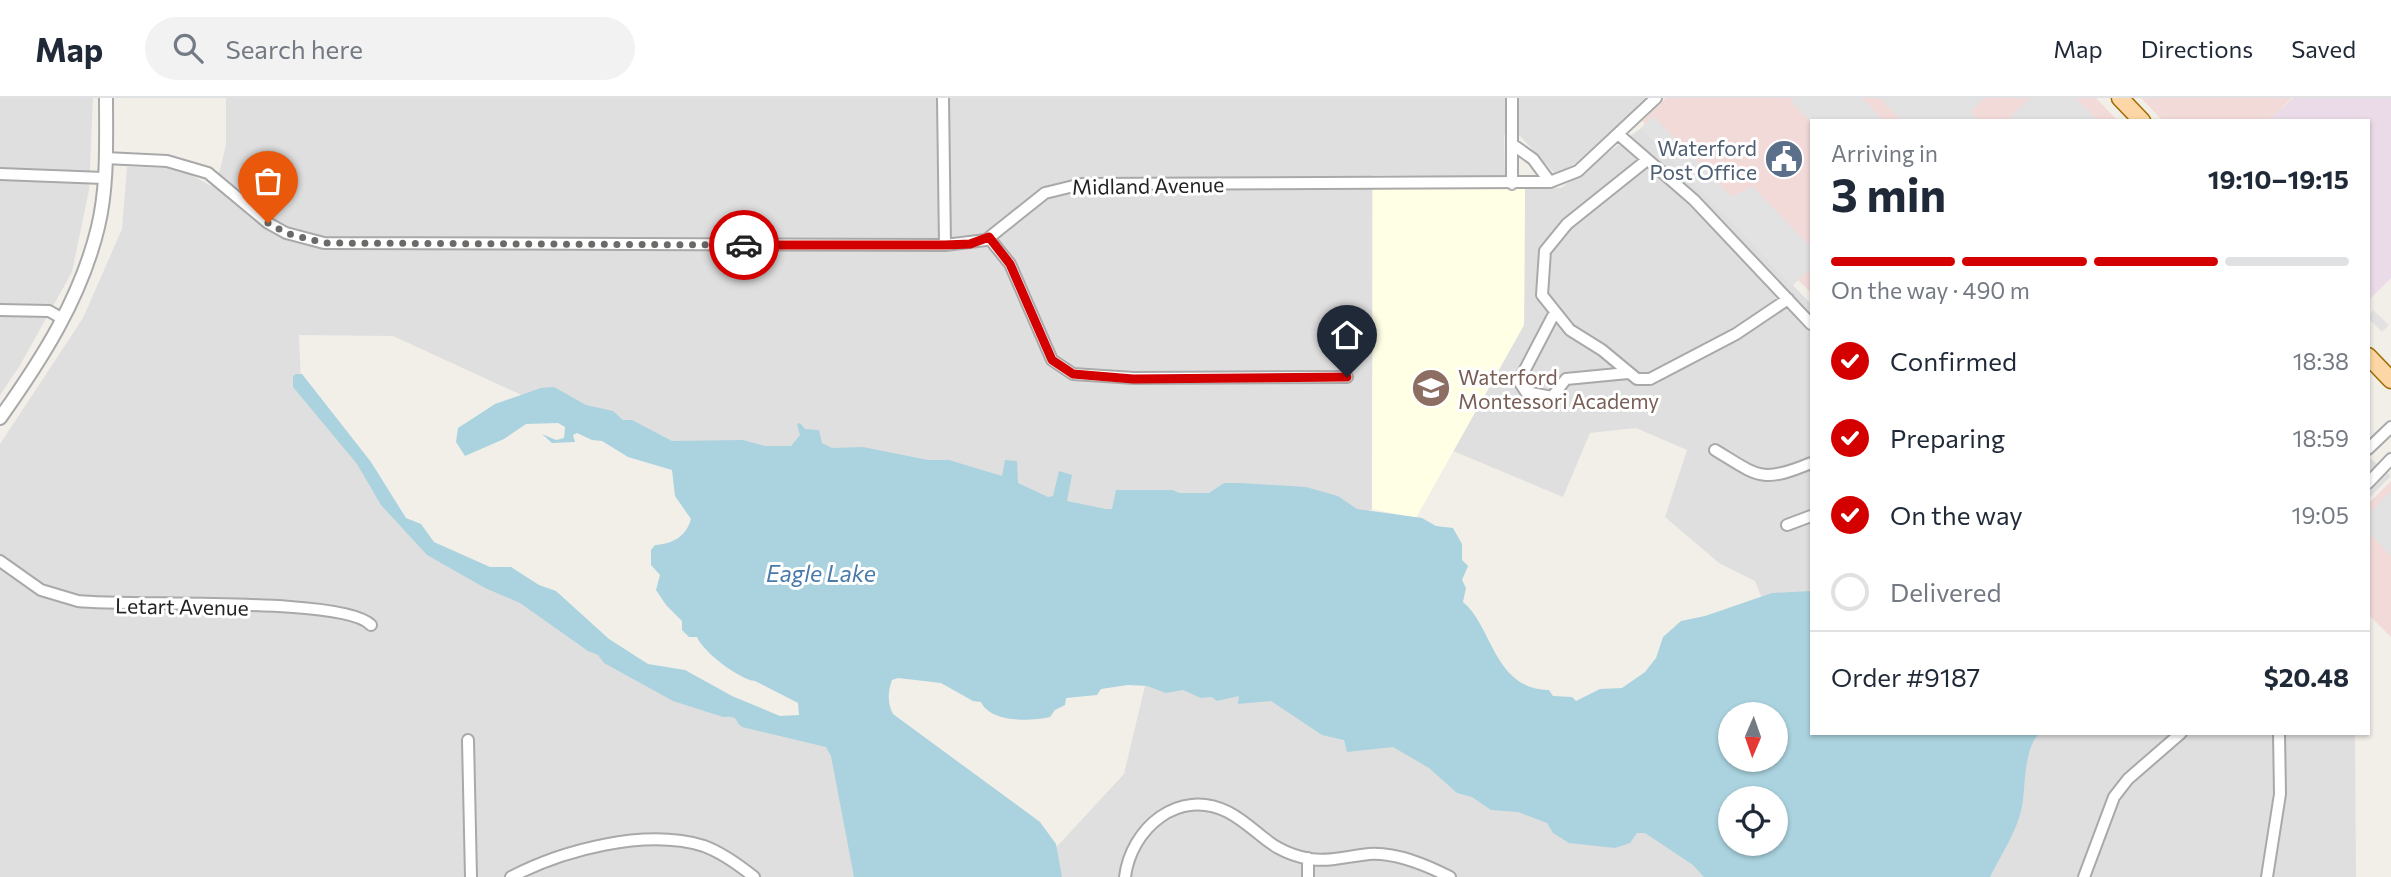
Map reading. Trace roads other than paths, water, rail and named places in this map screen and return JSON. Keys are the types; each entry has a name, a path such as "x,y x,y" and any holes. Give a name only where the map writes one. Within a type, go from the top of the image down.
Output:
{"main road":[{"path":"2120,98 2140,119"},
{"path":"2370,358 2391,380"}],"street":[{"path":"0,418 63,319 83,275 99,226 104,178 106,98"},
{"path":"943,98 945,245"},
{"path":"1512,98 1512,184"},
{"name":"Midland Avenue","path":"105,158 167,161 208,173 268,223 286,233 324,243 945,245 970,244 989,237 1045,193 1082,184 1550,182 1578,171 1656,98"},
{"path":"1618,134 1694,200 1810,323"},
{"path":"1512,144 1533,159 1550,182"},
{"path":"1647,160 1567,224 1545,251 1542,295 1570,330 1602,350 1637,379 1650,379 1683,364 1788,299"},
{"path":"0,174 104,178"},
{"path":"989,237 1010,264 1052,360 1073,374 1133,379 1347,377"},
{"path":"0,310 49,311 63,319"},
{"path":"1555,312 1519,381 1526,392 1552,397 1566,379 1628,373"},
{"path":"2370,447 2391,427"},
{"path":"1715,450 1755,474 1779,475 1810,463"},
{"path":"2371,475 2391,459"},
{"path":"1787,526 1810,516"},
{"name":"Letart Avenue","path":"0,561 41,590 78,601 118,605 309,607 356,615 371,625"},
{"path":"2084,877 2114,797 2128,779 2179,735"},
{"path":"2267,877 2280,794 2279,735"},
{"path":"468,740 471,877"},
{"path":"1125,877 1127,861 1139,836 1156,818 1181,807 1199,806 1228,813 1275,847 1308,858 1325,860 1384,855 1428,866 1450,877"},
{"path":"511,877 543,860 588,848 664,841 704,846 735,862 754,877"},
{"path":"1308,858 1308,877"}],"water":[{"name":"Eagle Lake","path":"302,374 371,462 406,518 421,524 434,542 490,567 511,567 539,585 556,591 609,639 648,664 685,670 732,696 780,716 799,715 798,703 740,676 706,650 697,637 689,637 682,630 682,621 656,590 660,575 651,565 651,550 655,545 667,543 682,535 691,519 675,496 672,470 628,457 602,441 577,433 573,435 575,442 552,443 542,434 556,440 564,438 565,427 558,423 526,424 504,439 465,456 456,442 458,428 495,404 541,388 554,387 586,405 613,411 623,420 632,420 672,441 743,440 765,446 791,446 800,435 797,424 800,423 805,429 819,430 822,443 832,448 863,447 928,460 949,460 1002,476 1005,460 1017,461 1018,483 1048,497 1053,496 1059,471 1072,475 1067,501 1106,509 1112,509 1116,490 1209,493 1224,483 1306,487 1338,496 1357,509 1422,518 1436,526 1453,528 1462,544 1462,560 1468,566 1462,580 1466,588 1463,602 1473,612 1505,668 1516,679 1531,687 1549,690 1553,696 1572,697 1576,701 1600,689 1622,688 1645,672 1656,658 1663,637 1681,621 1705,616 1772,593 1810,591 1810,735 2038,735 2031,746 2018,820 1990,877 1704,877 1693,865 1645,833 1637,833 1630,843 1615,848 1569,843 1553,833 1547,823 1518,812 1491,810 1472,797 1457,793 1429,768 1393,747 1347,752 1344,740 1322,735 1271,701 1238,704 1239,696 1217,701 1212,697 1201,698 1183,690 1166,693 1147,686 1128,685 1101,689 1097,695 1066,698 1065,705 1055,710 1050,717 1021,720 992,713 981,702 973,701 941,683 898,678 892,680 889,693 893,714 1040,822 1056,844 1062,877 854,877 831,756 826,747 742,727 734,718 673,701 604,663 598,655 588,651 520,603 485,588 427,555 381,505 357,464 293,387 293,376"}],"place":[{"name":"Waterford Post Office","path":"1784,159"},
{"name":"Waterford Montessori Academy","path":"1431,388"}]}
